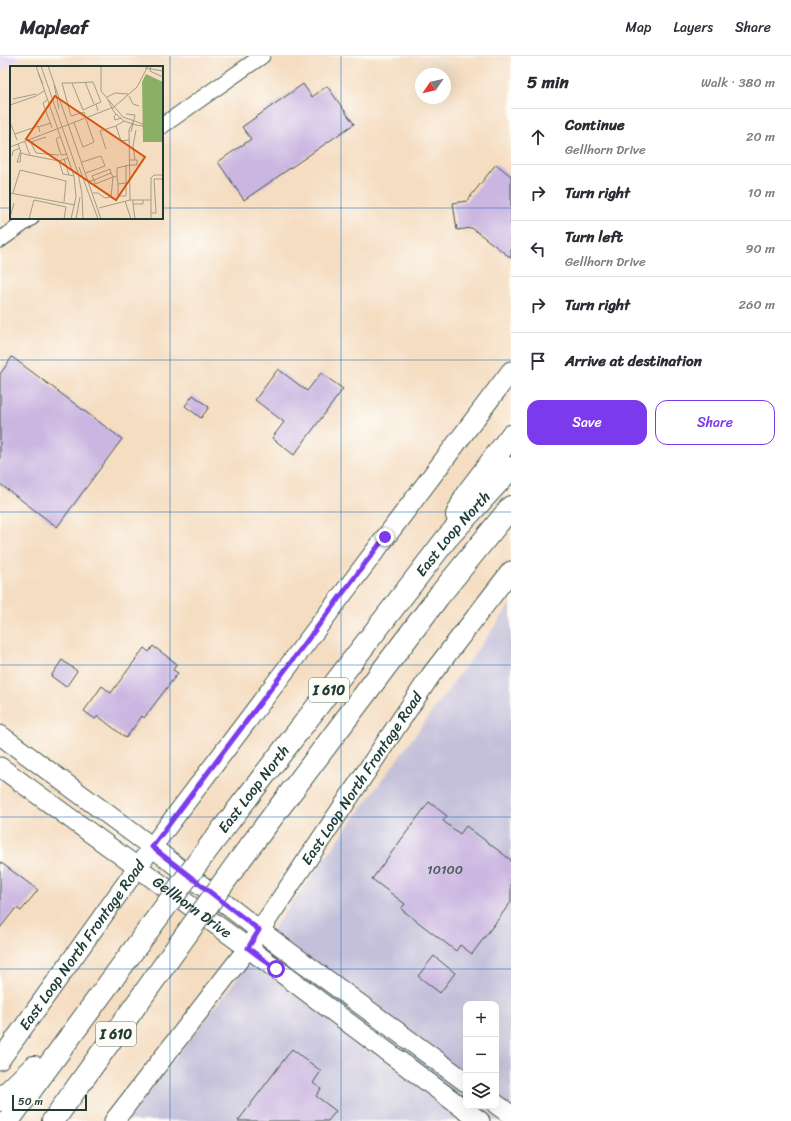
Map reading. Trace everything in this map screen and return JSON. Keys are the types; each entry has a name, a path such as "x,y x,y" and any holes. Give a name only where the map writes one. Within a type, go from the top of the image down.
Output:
{"highway":[{"path":"447,538 467,494 511,436"},
{"name":"East Loop North","path":"8,1121 212,843 447,538 511,468"},
{"name":"East Loop North","path":"53,1121 239,861 438,597 509,510"},
{"path":"0,1100 82,1020"}],"main road":[{"name":"East Loop North Frontage Road","path":"0,1060 137,867 511,371"},
{"name":"East Loop North Frontage Road","path":"114,1121 248,948 431,675 511,571"},
{"name":"Gellhorn Drive","path":"7,741 152,847 259,930 463,1080"},
{"path":"0,766 7,741"},
{"name":"Gellhorn Drive","path":"0,766 480,1121"},
{"path":"378,1045 391,1026"},
{"path":"499,1106 511,1115"}],"street":[{"path":"163,125 262,56"},
{"path":"0,240 30,219"}],"shaded area":[{"path":"0,56 22,56 0,72"},
{"path":"511,604 511,1121 126,1121 235,981"}],"building":[{"path":"303,84 312,97 327,86 354,124 244,200 218,162 251,139 242,127"},
{"path":"496,164 511,176 511,258 472,228 457,230 453,203 467,201"},
{"path":"12,357 122,439 57,527 0,484 0,374"},
{"path":"278,369 307,391 321,373 343,389 294,455 272,438 284,422 255,400"},
{"path":"193,395 209,407 201,418 185,406"},
{"path":"153,646 177,664 173,670 178,673 144,718 142,716 126,738 98,716 95,719 84,711 102,686 111,693 144,648 149,652"},
{"path":"62,660 77,671 66,687 51,676"},
{"path":"429,802 447,816 443,821 460,834 466,826 511,860 511,902 472,954 460,945 456,951 401,909 405,904 372,879"},
{"path":"0,862 38,890 21,911 16,908 0,928"},
{"path":"434,956 455,973 440,993 418,976"},
{"path":"292,1049 321,1071 313,1083 321,1089 316,1096 336,1111 328,1121 238,1121"}],"route":[{"path":"276,969 248,948 259,930 152,847 385,537"}]}
